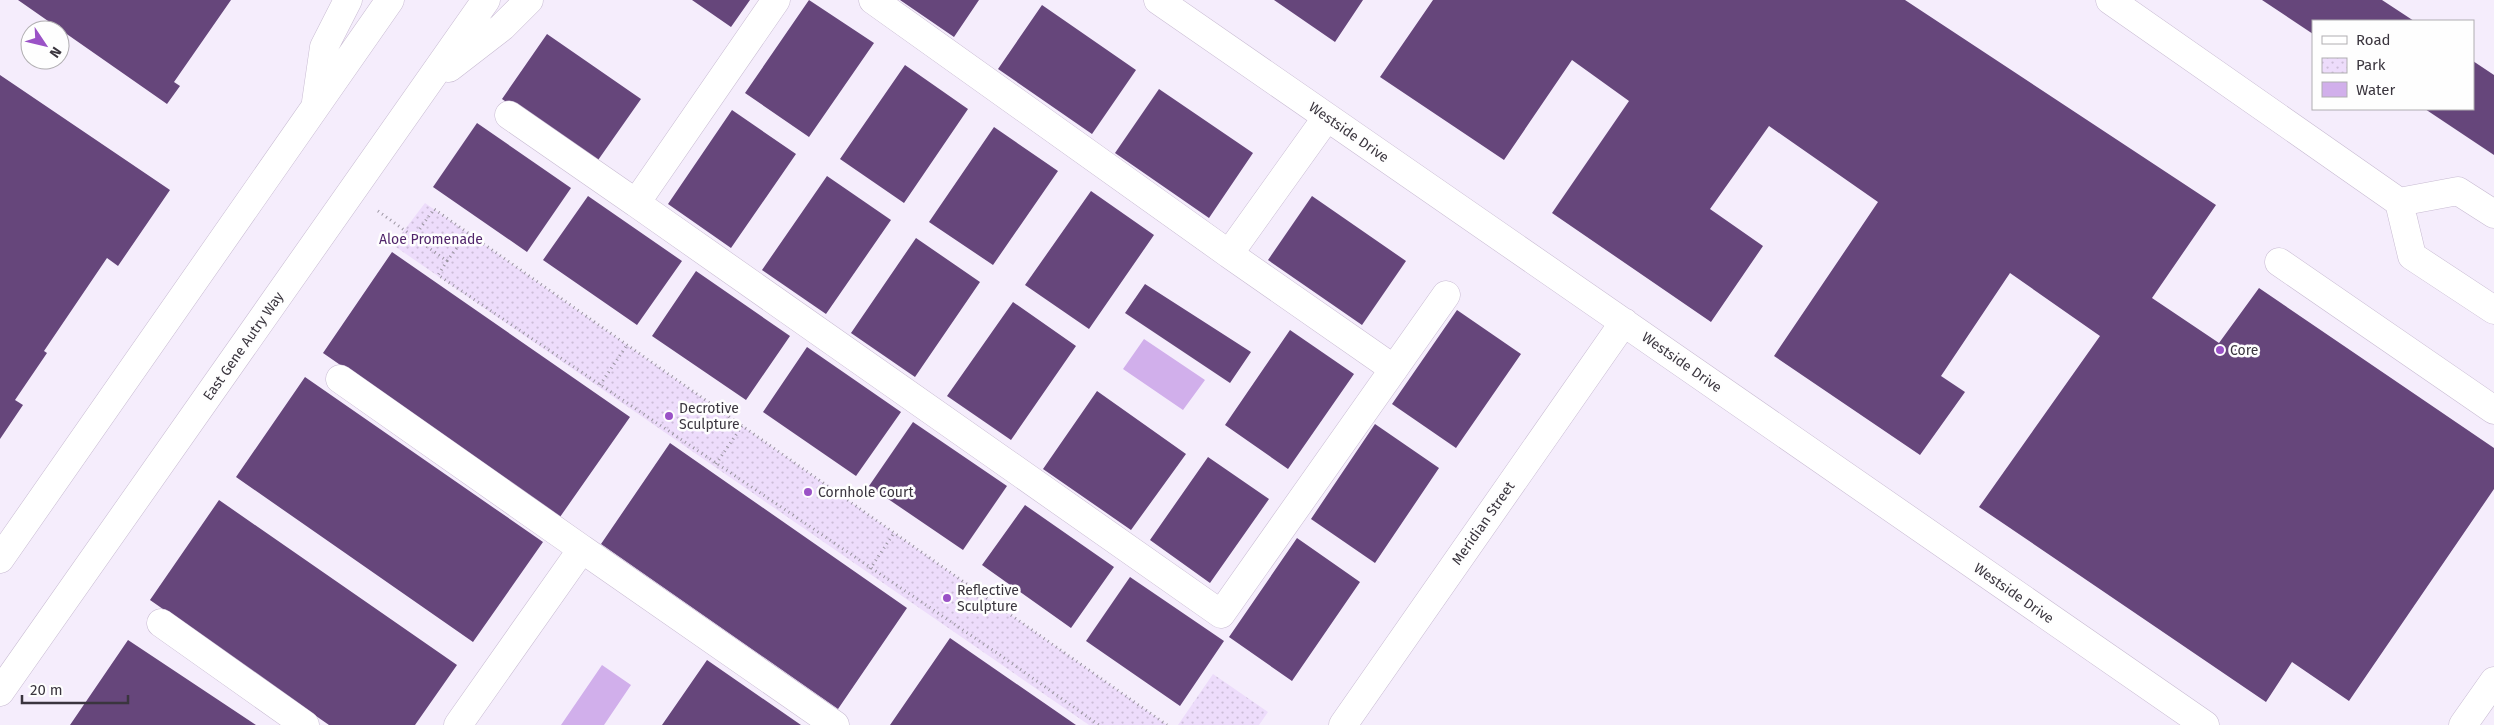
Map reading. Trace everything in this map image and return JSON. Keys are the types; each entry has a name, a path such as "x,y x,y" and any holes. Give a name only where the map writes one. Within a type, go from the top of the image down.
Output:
{"street":[{"path":"316,107 324,47 348,0"},
{"path":"0,559 390,0"},
{"name":"East Gene Autry Way","path":"0,692 486,0"},
{"path":"426,86 502,26 530,0"},
{"path":"636,203 776,0"},
{"path":"873,0 1229,254 1394,369"},
{"name":"Westside Drive","path":"1158,0 2205,725"},
{"path":"2110,0 2399,202 2412,256 2494,310"},
{"path":"509,115 1221,614 1446,295"},
{"path":"1229,254 1327,117"},
{"path":"2399,202 2458,191 2494,214"},
{"path":"2279,262 2494,410"},
{"name":"Meridian Street","path":"1343,725 1624,322"},
{"path":"340,379 835,725"},
{"path":"458,725 582,549"},
{"path":"161,623 305,725"},
{"path":"2463,725 2494,681"}],"path":[{"path":"351,192 447,262"},
{"path":"414,238 434,209 1167,725"},
{"path":"468,232 438,275 1000,655 1099,725"},
{"path":"600,385 627,345"},
{"path":"716,464 742,426"},
{"path":"870,568 894,533"}],"green space":[{"name":"Aloe Promenade","path":"425,203 1167,725 1089,725 393,245"},
{"path":"1213,674 1268,712 1259,725 1178,725"}],"water":[{"path":"1144,339 1205,380 1183,410 1123,369"},
{"path":"602,665 631,685 604,725 561,725"}],"building":[{"path":"18,0 231,0 174,82 180,86 167,104 70,36 70,20 47,20"},
{"path":"692,0 750,0 731,27"},
{"path":"809,0 874,43 809,137 745,93"},
{"path":"900,0 979,0 954,37"},
{"path":"1274,0 1363,0 1335,42"},
{"name":"Core","path":"1433,0 1905,0 2216,205 2152,298 2219,343 2259,288 2494,448 2494,489 2349,701 2292,662 2266,702 1979,507 2100,336 2010,273 1941,376 1965,392 1920,455 1774,356 1878,202 1769,126 1710,209 1763,246 1711,322 1552,213 1629,101 1572,60 1504,160 1380,77"},
{"path":"2262,0 2382,0 2412,20 2312,20 2312,33"},
{"path":"1042,5 1136,70 1092,134 998,69"},
{"path":"547,34 641,99 596,163 502,99"},
{"path":"2474,62 2494,75 2494,155 2426,110 2474,110"},
{"path":"905,65 968,109 904,203 840,159"},
{"path":"0,75 170,190 118,266 107,258 44,351 47,353 15,400 23,405 0,439"},
{"path":"1159,89 1253,153 1209,218 1115,153"},
{"path":"732,110 796,154 731,248 668,204"},
{"path":"477,123 571,188 527,252 433,187"},
{"path":"994,127 1058,171 993,265 929,222"},
{"path":"827,176 891,220 826,314 762,270"},
{"path":"1091,191 1154,235 1089,329 1025,285"},
{"path":"588,196 682,261 637,325 543,260"},
{"path":"1312,196 1406,261 1362,325 1268,260"},
{"path":"916,238 980,282 915,377 851,333"},
{"path":"392,252 630,417 560,517 323,353"},
{"path":"696,271 790,336 746,400 652,336"},
{"path":"1145,284 1251,352 1230,383 1125,313"},
{"path":"1013,302 1076,346 1011,440 947,396"},
{"path":"1457,310 1521,354 1456,448 1392,404"},
{"path":"1290,330 1354,374 1288,469 1225,425"},
{"path":"807,347 901,412 856,476 763,412"},
{"path":"305,377 543,542 473,642 236,477"},
{"path":"1097,391 1186,454 1131,530 1043,469"},
{"path":"913,422 1007,486 963,550 869,486"},
{"path":"1375,424 1439,468 1375,563 1311,519"},
{"path":"670,443 907,608 838,709 601,544"},
{"path":"1208,457 1269,499 1210,583 1150,540"},
{"path":"219,500 457,665 415,725 329,725 150,600"},
{"path":"1025,505 1114,567 1071,628 982,565"},
{"path":"1297,538 1360,582 1292,681 1229,637"},
{"path":"1130,577 1224,641 1180,706 1086,641"},
{"path":"950,638 1076,725 890,725"},
{"path":"128,640 256,725 70,725"},
{"path":"707,660 801,725 662,725"}],"place":[{"name":"Core","path":"2220,350"},
{"name":"Decrotive Sculpture","path":"669,416"},
{"name":"Cornhole Court","path":"808,492"},
{"name":"Reflective Sculpture","path":"947,598"}]}
